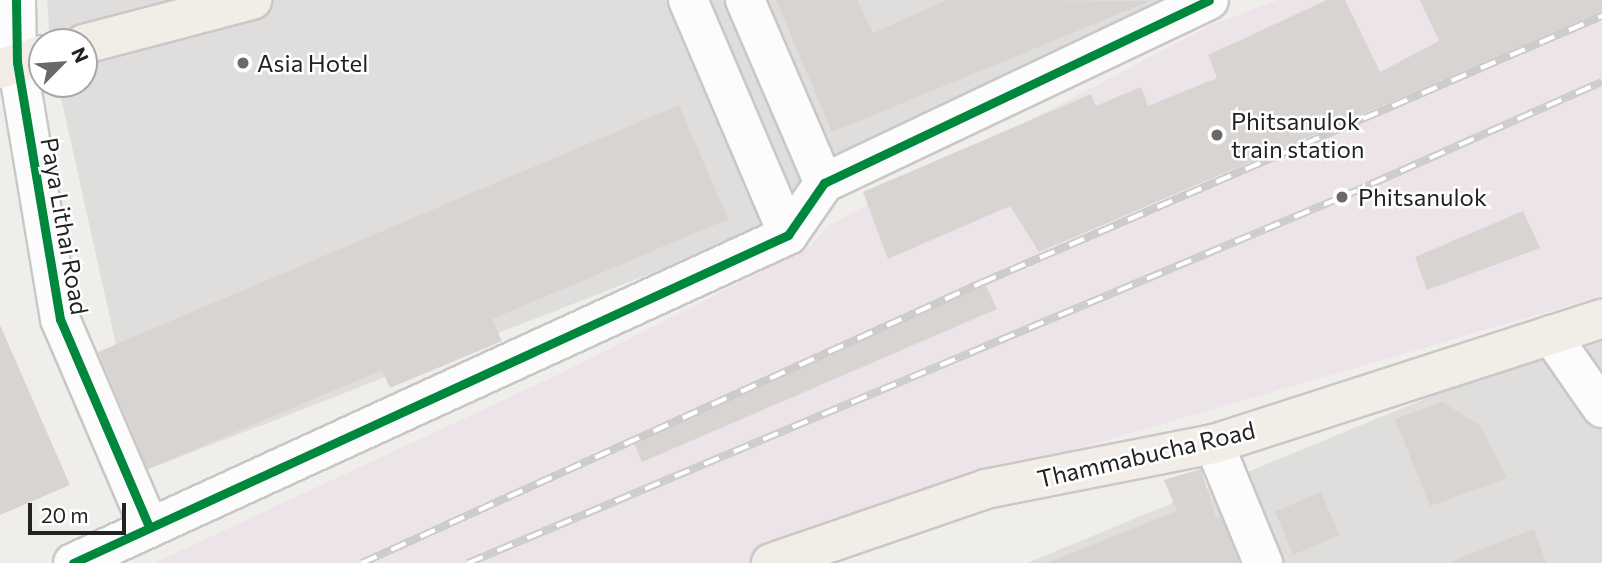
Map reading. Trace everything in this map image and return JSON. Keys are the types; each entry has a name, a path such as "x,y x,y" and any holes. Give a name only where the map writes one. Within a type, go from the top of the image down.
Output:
{"main road":[{"path":"98,40 252,0"},
{"name":"Thammabucha Road","path":"771,563 986,489 1214,444 1602,319"}],"street":[{"name":"Paya Lithai Road","path":"16,0 20,62 60,319 149,527"},
{"path":"688,0 788,235"},
{"path":"745,0 824,183"},
{"path":"74,563 788,235 824,183 1209,0"},
{"path":"1551,335 1602,408"},
{"path":"1214,444 1264,563"}],"shaded area":[{"path":"47,0 1221,0 801,215 144,471 61,98 98,98 98,28 49,28"},
{"path":"1278,0 1602,0 1602,296 1018,466 771,563 154,563 557,375 808,248 828,226 1211,25"},
{"path":"1602,326 1602,563 1027,563"}],"building":[{"path":"776,0 857,0 873,33 947,0 1150,1 832,132"},
{"name":"Phitsanulok train station","path":"1327,0 1345,0 1380,72 1439,41 1420,0 1602,0 1602,12 1039,252 1010,206 888,259 863,192 1091,94 1096,106 1141,87 1148,106 1217,78 1208,55"},
{"path":"679,105 728,219 492,319 502,341 390,388 382,370 148,469 98,352"},
{"path":"1523,211 1540,248 1427,290 1415,257"},
{"path":"984,282 997,309 642,462 633,441"},
{"path":"0,325 70,485 0,515"},
{"path":"1443,402 1480,426 1507,478 1430,506 1395,419"},
{"path":"1201,469 1216,518 1220,516 1239,563 1047,563 1177,511 1164,480"},
{"path":"1321,492 1339,535 1293,555 1275,512"},
{"path":"1534,529 1546,563 1452,563 1452,561"}],"railway":[{"path":"362,563 981,283 1602,16"},
{"path":"468,563 1342,197 1602,82"}],"cycle path":[{"path":"16,0 17,62 60,319 149,527"},
{"path":"73,563 788,235 824,183 1209,0"}],"place":[{"name":"Asia Hotel","path":"243,63"},
{"name":"Phitsanulok train station","path":"1217,135"},
{"name":"Phitsanulok","path":"1342,197"}]}
